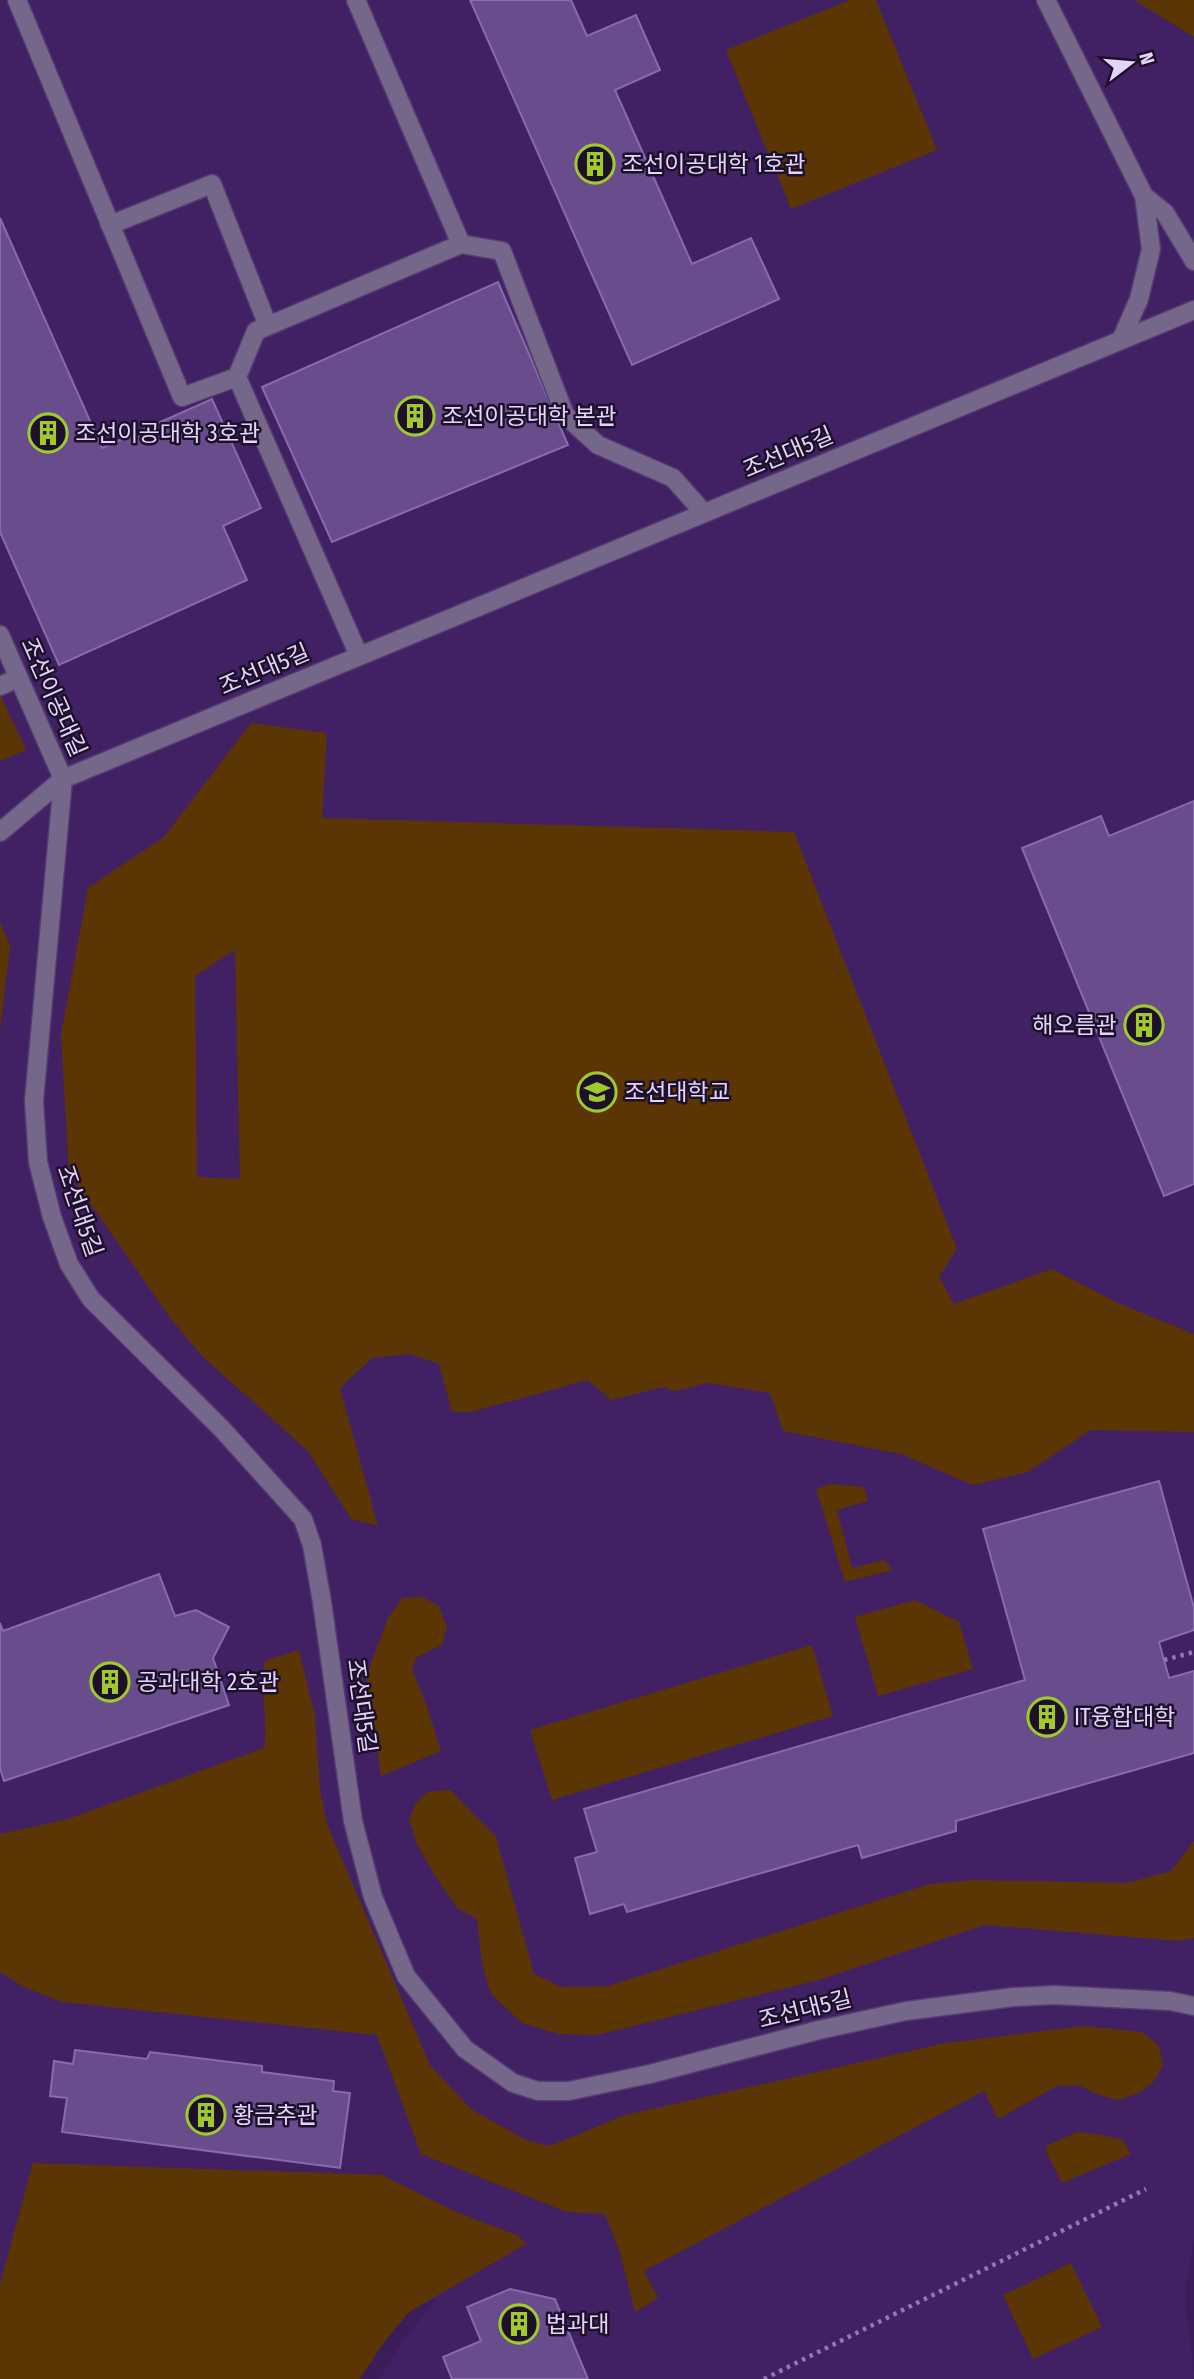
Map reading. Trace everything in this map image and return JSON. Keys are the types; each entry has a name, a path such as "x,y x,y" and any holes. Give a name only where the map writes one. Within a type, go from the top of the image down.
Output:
{"street":[{"path":"17,0 182,397 237,377"},
{"path":"356,0 461,244"},
{"path":"1046,0 1144,197 1151,249 1139,299 1121,340"},
{"path":"110,225 212,184 268,326"},
{"path":"1144,197 1165,213 1194,261"},
{"path":"359,656 237,377 256,331 461,244 502,251 565,415 598,445 673,478 704,513"},
{"name":"조선대5길","path":"1194,310 63,779 34,1101 38,1162 52,1217 69,1264 91,1299 222,1429 303,1519 312,1545 322,1602 353,1821 373,1897 406,1976 465,2049 513,2083 538,2091 569,2091 650,2074 819,2029 906,2011 1014,1997 1054,1995 1170,2001 1194,2006"},
{"name":"조선이공대길","path":"0,635 63,779"},
{"path":"0,686 19,678"},
{"path":"0,832 63,779"}],"path":[{"path":"1164,1660 1194,1652"},
{"path":"764,2379 1146,2189"}],"shaded area":[{"name":"조선대학교","path":"0,0 1194,0 1194,2239 1185,2293 1194,2379 380,2379 398,2348 432,2304 439,2272 0,2349"},
{"path":"850,0 876,0 937,150 791,209 726,50"},
{"path":"1134,0 1194,0 1194,37"},
{"path":"0,694 26,750 0,761"},
{"path":"251,723 327,733 322,818 794,832 957,1249 939,1277 954,1304 1052,1269 1118,1303 1194,1334 1194,1432 1091,1430 1028,1472 973,1485 901,1454 783,1431 770,1393 708,1383 675,1391 663,1387 611,1400 588,1380 471,1412 452,1412 439,1364 410,1354 372,1358 340,1388 378,1526 351,1519 308,1451 202,1356 171,1319 69,1173 61,1034 88,888 164,837","holes":["235,950 240,1179 197,1177 195,976"]},
{"path":"0,922 10,945 0,1032"},
{"path":"830,1484 864,1487 868,1501 837,1510 852,1568 884,1560 893,1570 845,1582 816,1489"},
{"path":"423,1597 439,1606 447,1627 442,1645 417,1657 412,1669 441,1751 381,1776 366,1677 388,1618 402,1598"},
{"path":"915,1600 959,1622 973,1669 878,1696 855,1617"},
{"path":"812,1645 833,1716 552,1800 530,1730"},
{"path":"299,1650 315,1716 320,1790 327,1824 430,2065 471,2109 526,2140 550,2146 625,2115 946,2043 1084,2026 1142,2032 1159,2046 1163,2064 1155,2080 1140,2093 1117,2100 1078,2085 1057,2086 998,2119 984,2091 644,2271 658,2298 635,2312 621,2256 605,2214 567,2212 421,2154 377,2035 62,2002 24,1987 0,1972 0,1834 68,1819 264,1748 265,1661"},
{"path":"450,1790 496,1837 534,1974 561,1987 608,1986 930,1884 972,1880 1127,1883 1171,1871 1194,1841 1194,1938 1179,1941 985,1925 818,1980 597,2035 559,2034 522,2023 491,1994 482,1963 477,1919 457,1908 417,1844 409,1820 416,1803 427,1792"},
{"path":"1077,2132 1123,2140 1131,2154 1062,2183 1047,2154 1046,2146"},
{"path":"33,2163 382,2175 454,2211 519,2236 526,2244 409,2312 382,2345 360,2379 0,2379 0,2284"},
{"path":"1071,2263 1102,2327 1033,2359 1003,2295"}],"building":[{"name":"조선이공대학 1호관","path":"470,0 571,0 587,36 636,15 660,70 615,90 692,264 751,238 779,299 632,365"},
{"name":"조선이공대학 3호관","path":"0,218 102,448 212,399 261,508 223,526 247,580 59,665 0,532"},
{"name":"조선이공대학 본관","path":"498,282 568,445 332,542 262,387"},
{"name":"해오름관","path":"1194,801 1194,1184 1164,1196 1022,848 1101,816 1109,836"},
{"name":"IT융합대학","path":"1159,1481 1194,1608 1194,1630 1159,1642 1169,1678 1194,1671 1194,1753 956,1821 956,1831 862,1858 858,1845 627,1912 624,1904 590,1914 575,1858 597,1852 584,1809 1025,1680 983,1529"},
{"name":"공과대학 2호관","path":"159,1574 175,1616 196,1610 229,1627 213,1658 229,1705 4,1781 0,1768 0,1623 3,1631"},
{"name":"황금추관","path":"75,2050 147,2059 150,2052 262,2066 262,2072 334,2081 333,2091 350,2093 340,2168 62,2132 67,2098 50,2096 54,2061 73,2064"},
{"name":"법과대","path":"510,2289 555,2299 588,2379 452,2379 443,2357 481,2341 467,2307"}],"place":[{"name":"조선이공대학 1호관","path":"595,164"},
{"name":"조선이공대학 본관","path":"415,416"},
{"name":"조선이공대학 3호관","path":"48,433"},
{"name":"해오름관","path":"1144,1025"},
{"name":"조선대학교","path":"597,1092"},
{"name":"공과대학 2호관","path":"110,1682"},
{"name":"IT융합대학","path":"1047,1717"},
{"name":"황금추관","path":"206,2115"},
{"name":"법과대","path":"519,2324"}]}
